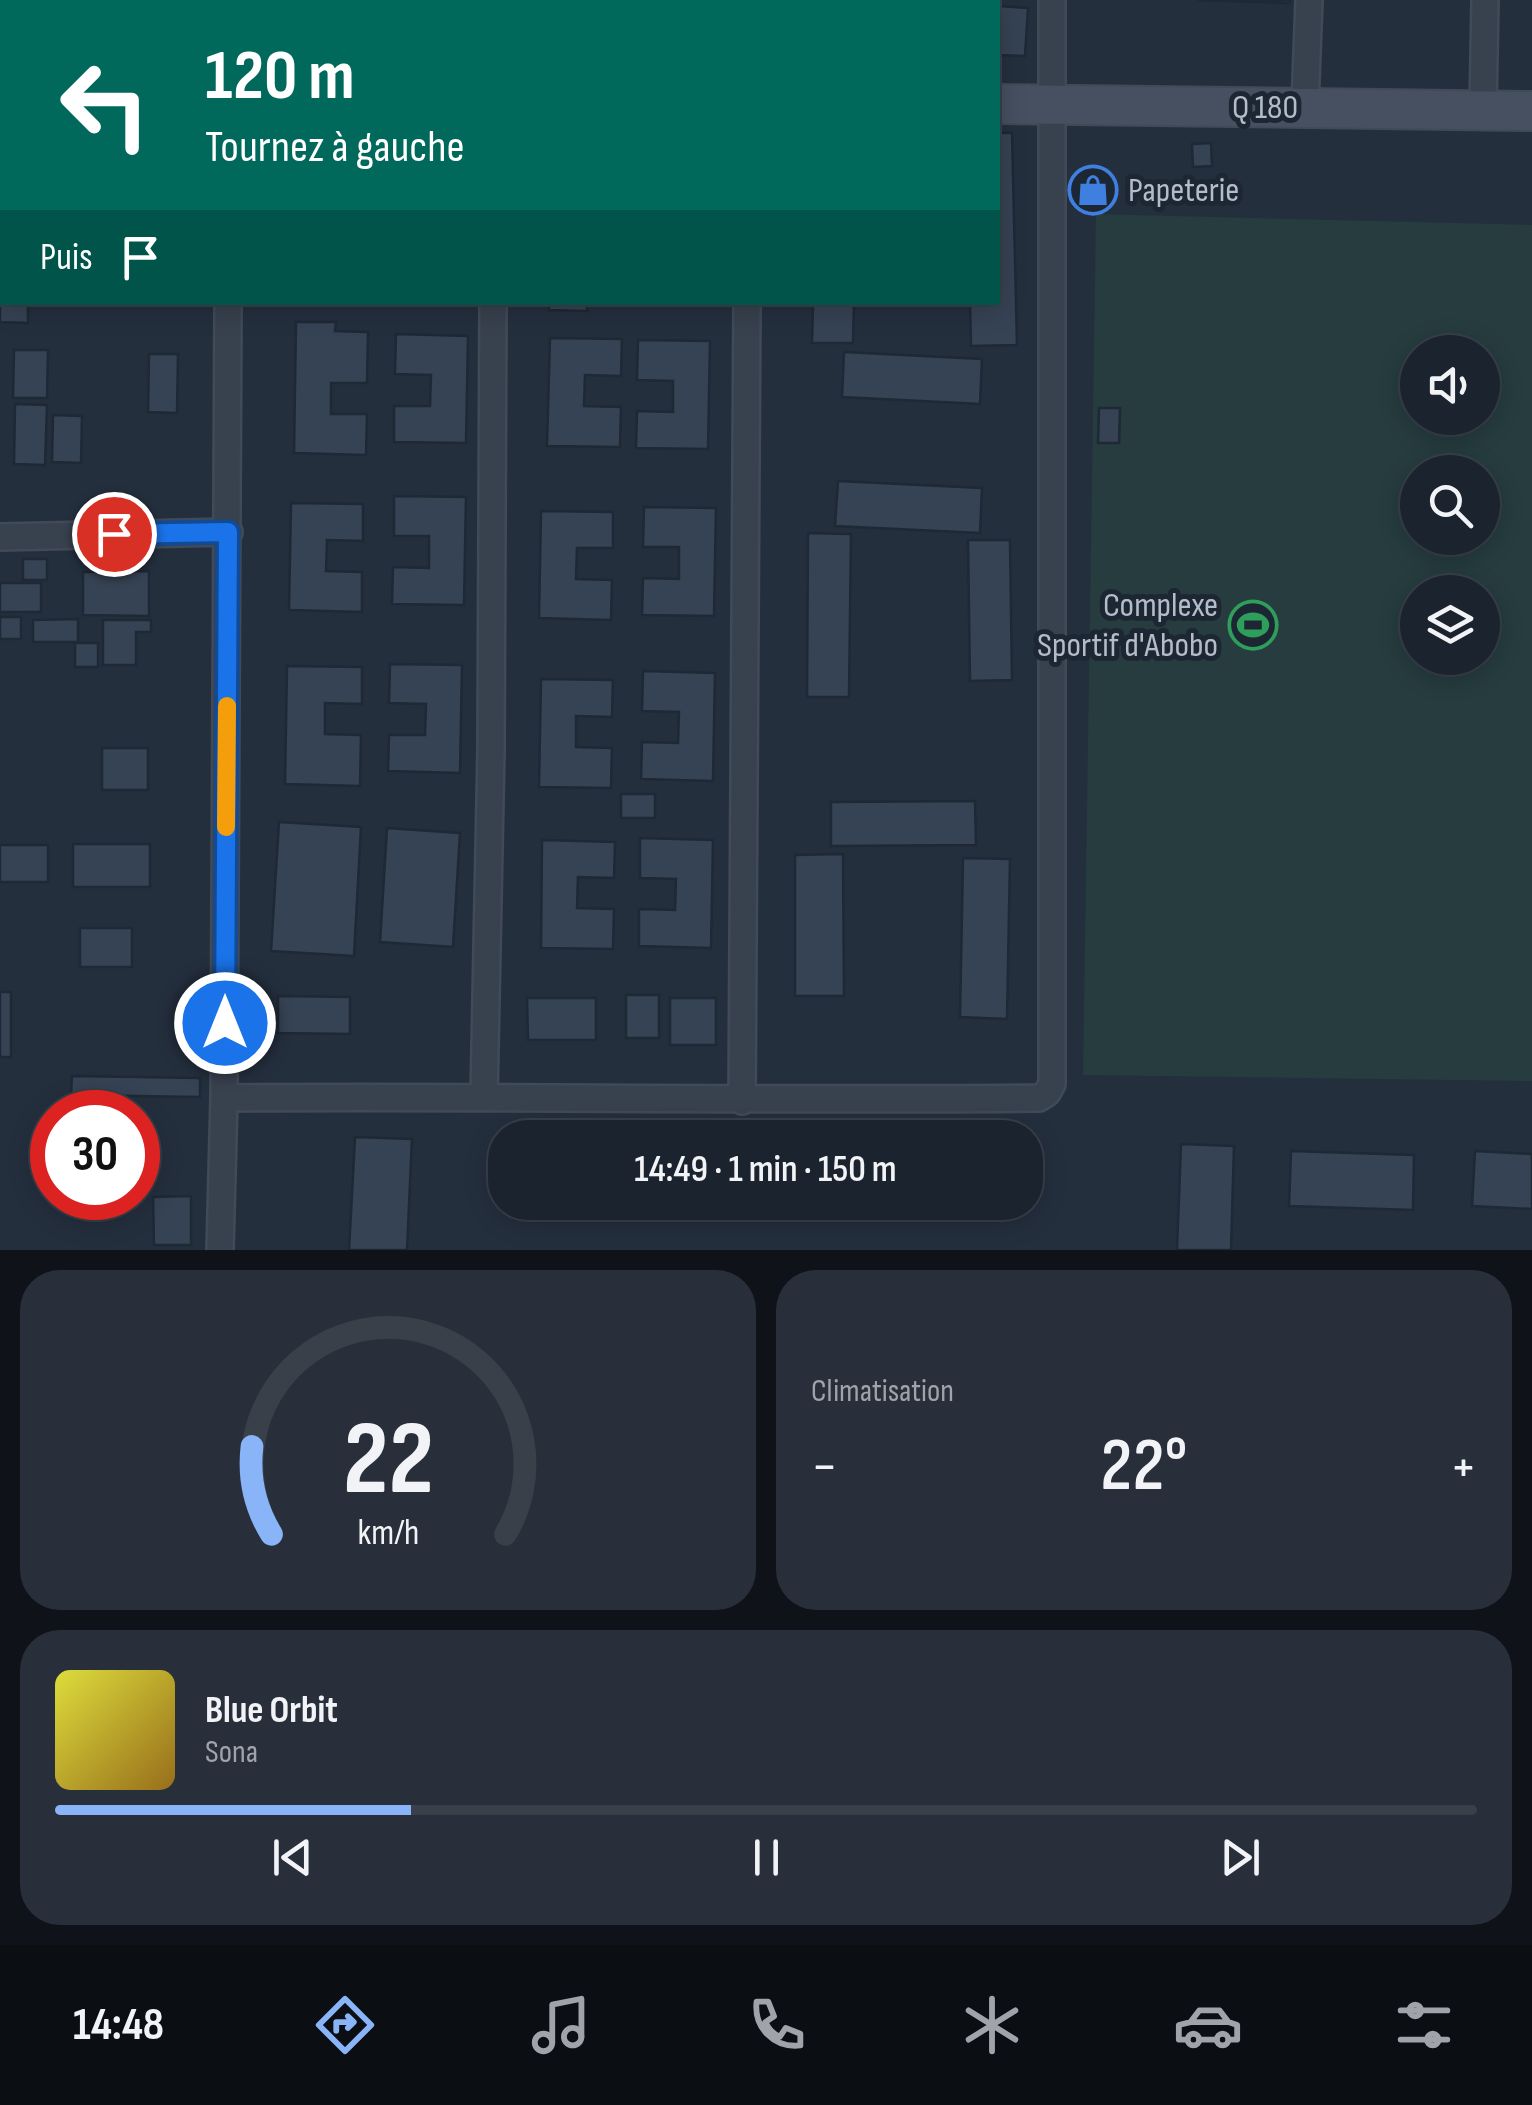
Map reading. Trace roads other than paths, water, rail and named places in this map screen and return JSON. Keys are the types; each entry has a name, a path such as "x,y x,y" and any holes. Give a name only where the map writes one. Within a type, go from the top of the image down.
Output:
{"street":[{"path":"224,1098 1039,1098 1052,1084 1052,0"},
{"path":"1305,107 1309,0"},
{"path":"1484,110 1486,0"},
{"name":"Q 180","path":"1000,104 1532,111"},
{"path":"220,1250 228,305"},
{"path":"484,1096 491,750 493,305"},
{"path":"742,1101 748,305"},
{"path":"0,537 228,532"}],"place":[{"name":"Papeterie","path":"1093,190"},
{"name":"Complexe Sportif d'Abobo","path":"1253,625"}]}
